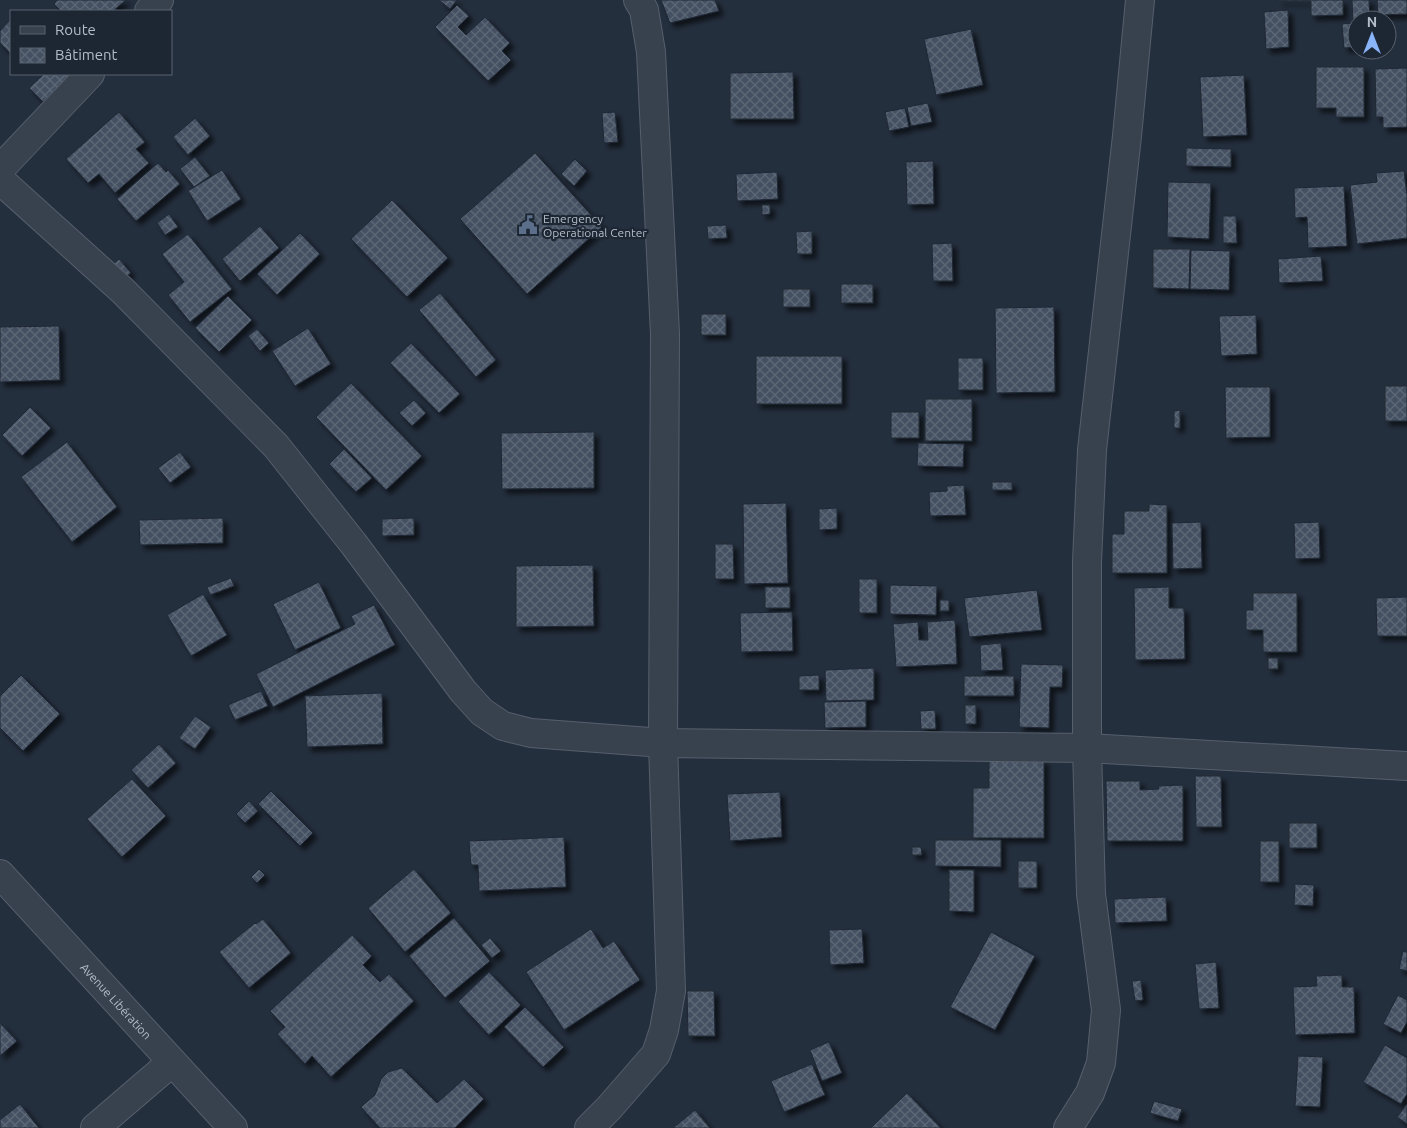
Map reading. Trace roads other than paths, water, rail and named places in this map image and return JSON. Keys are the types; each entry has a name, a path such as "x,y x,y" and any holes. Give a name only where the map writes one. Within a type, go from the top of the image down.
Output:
{"street":[{"path":"149,10 159,0"},
{"path":"589,1128 656,1054 664,1030 670,991 663,743 665,334 651,52 644,10 638,0"},
{"path":"1068,1128 1090,1093 1101,1063 1106,1010 1091,894 1087,748 1087,562 1092,450 1126,146 1140,0"},
{"path":"0,169 89,75"},
{"path":"0,180 122,290 276,446 353,543 463,691 482,712 503,726 531,733 663,743 1087,748 1407,766"},
{"name":"Avenue Libération","path":"2,880 234,1128"},
{"path":"96,1128 172,1062"}],"place":[{"name":"Emergency Operational Center","path":"528,225"}]}
